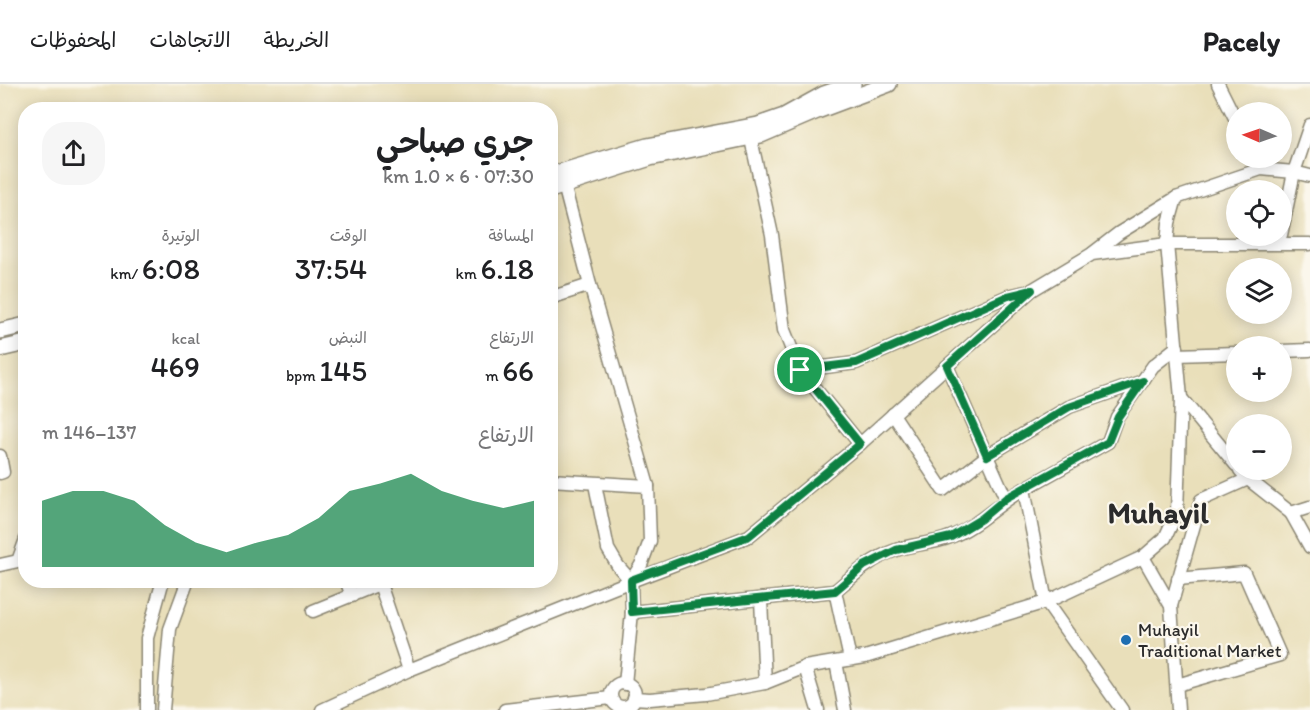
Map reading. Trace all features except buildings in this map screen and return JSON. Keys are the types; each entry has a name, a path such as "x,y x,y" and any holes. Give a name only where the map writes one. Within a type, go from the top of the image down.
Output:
{"street":[{"path":"558,188 650,158 749,132 758,125 784,116 824,94 853,84"},
{"path":"558,173 647,146 749,132 761,135 889,84"},
{"path":"1218,84 1227,102"},
{"path":"1292,182 1310,124"},
{"path":"749,132 772,235 784,330 800,370 860,444"},
{"path":"322,710 409,670 631,580 749,536 860,444 1032,290 1092,254 1119,233 1176,198 1261,170 1294,172 1310,176"},
{"path":"558,191 590,285 648,486 650,541 631,580 632,612 625,684"},
{"path":"634,698 650,699 706,694 765,683 805,667 865,657 1046,602 1143,557 1165,538 1177,512 1181,398 1167,244 1169,222 1176,198"},
{"path":"1092,254 1167,244 1226,241"},
{"path":"1292,241 1310,244"},
{"path":"558,295 590,285"},
{"path":"800,370 856,363 1008,296 1032,290"},
{"path":"0,331 18,327"},
{"path":"0,349 18,345"},
{"path":"1292,351 1310,350"},
{"path":"632,612 835,591 864,566 896,550 951,537 981,519 1006,498 1108,442 1118,417 1153,366 1177,351 1226,353"},
{"path":"947,366 1006,498"},
{"path":"893,414 943,490 987,456 1069,407 1143,381"},
{"path":"1181,398 1226,453"},
{"path":"0,456 3,472 0,473"},
{"path":"1178,710 1171,606 1201,500 1234,480"},
{"path":"1251,480 1292,513 1310,547"},
{"path":"558,481 648,486"},
{"path":"595,484 608,549 618,566 631,580"},
{"path":"1024,489 1046,602 1122,710"},
{"path":"1292,513 1310,507"},
{"path":"1143,557 1171,606"},
{"path":"0,565 18,561"},
{"path":"1177,685 1280,656 1244,573 1178,579"},
{"path":"147,710 147,638 161,588"},
{"path":"163,710 170,629 185,588"},
{"path":"349,588 352,596"},
{"path":"314,611 370,588"},
{"path":"386,588 409,670"},
{"path":"835,591 850,659"},
{"path":"761,600 765,683"},
{"path":"836,662 845,710"},
{"path":"805,667 818,710"},
{"path":"506,710 611,704 621,707 633,702 633,690 625,684 619,684 613,688 611,704"}],"place":[{"name":"Muhayil Traditional Market","path":"1126,640"}],"district":[{"name":"Muhayil","path":"1158,512"}],"route":[{"path":"1032,290 947,366 987,456 1069,407 1143,381 1118,417 1108,442 1006,498 981,519 951,537 896,550 864,566 835,591 632,612 631,580 749,536 860,444 800,370 856,363 1008,296 1032,290"}]}
